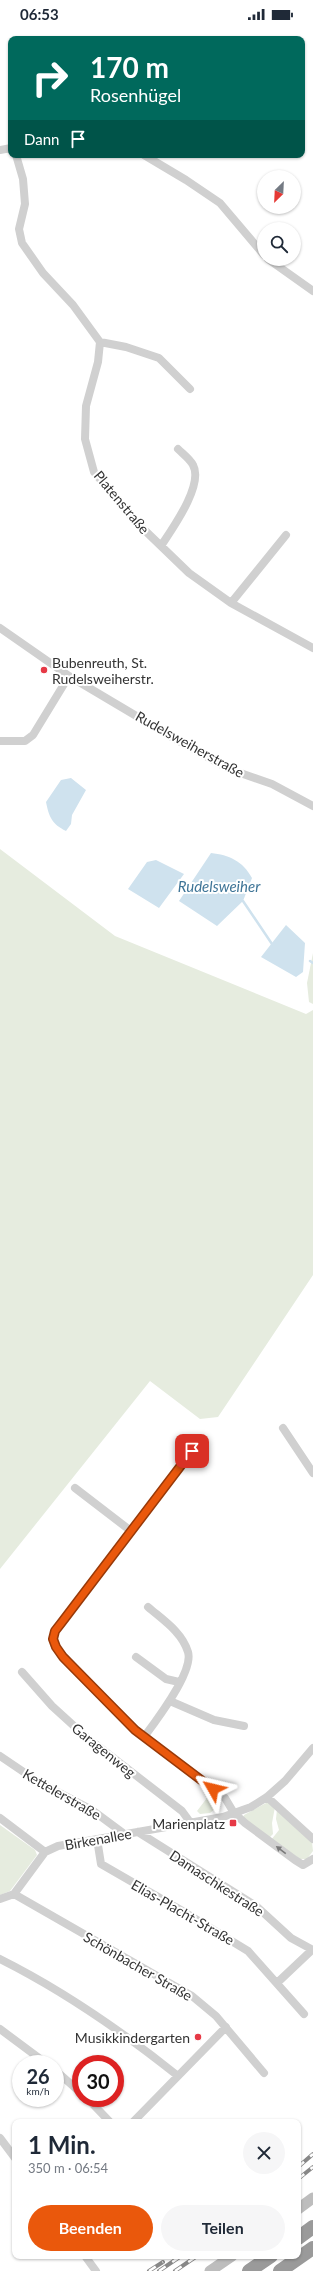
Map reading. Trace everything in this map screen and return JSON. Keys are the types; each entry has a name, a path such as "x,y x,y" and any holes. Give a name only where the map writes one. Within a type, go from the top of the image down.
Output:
{"highway":[{"path":"301,2236 313,2227"},
{"path":"301,2256 313,2248"},
{"path":"249,2271 267,2259"},
{"path":"280,2271 297,2259"}],"main road":[{"path":"301,2207 313,2198"},
{"path":"210,2271 228,2259"}],"street":[{"path":"17,158 23,179 25,204 19,229 22,243 43,274 73,305 100,342 126,347 159,358 190,389"},
{"path":"149,158 186,180 220,203 257,247"},
{"path":"278,266 313,291"},
{"name":"Platenstraße","path":"100,342 98,362 86,406 85,439 94,472 133,519 189,573 231,603 313,648"},
{"path":"161,546 190,498 195,484 194,466 178,449"},
{"path":"231,603 286,535"},
{"name":"Rudelsweiherstraße","path":"0,628 69,676 229,768 272,784 313,806"},
{"path":"0,741 25,741 33,735 69,676"},
{"path":"283,1428 313,1473"},
{"path":"192,1451 55,1631 53,1639 56,1647 81,1676 144,1737 225,1798 234,1813 294,1860 303,1865 313,1859"},
{"path":"75,1488 131,1531"},
{"path":"144,1737 170,1701 189,1663 189,1653 175,1630 148,1607"},
{"path":"136,1657 166,1679 180,1682"},
{"name":"Garagenweg","path":"22,1672 52,1706 85,1736 182,1811 190,1822"},
{"path":"170,1701 214,1720 244,1726"},
{"name":"Birkenallee","path":"14,1894 45,1852 58,1846 123,1833 138,1832 223,1817 250,1807 267,1797 285,1781 313,1748"},
{"name":"Kettelerstraße","path":"0,1756 36,1781 102,1816 123,1833"},
{"path":"267,1797 313,1839"},
{"path":"0,1818 45,1852"},
{"name":"Damaschkestraße","path":"138,1832 256,1906 291,1938 312,1950"},
{"name":"Elias-Placht-Straße","path":"97,1839 101,1864 242,1947 254,1956 304,2014"},
{"path":"0,1899 14,1894"},
{"name":"Schönbacher Straße","path":"14,1894 179,1988 207,2009 226,2027 264,2073"},
{"path":"277,1983 312,1950"},
{"path":"0,1959 36,1978 114,2028 178,2076"},
{"path":"136,2119 226,2027"},
{"path":"0,2029 35,2055"},
{"path":"64,2078 72,2085"},
{"path":"96,2107 107,2119"},
{"path":"0,2138 12,2154"},
{"path":"87,2259 96,2271"}],"shaded area":[{"path":"0,849 115,936 306,1014 313,1010 313,1275 218,1417 200,1419 150,1381 0,1569"},
{"path":"313,953 313,1004 309,1002 307,983"},
{"path":"210,1794 216,1799 215,1809 210,1813 200,1814 197,1811"},
{"path":"268,1802 275,1807 272,1823 273,1834 269,1838 243,1818 244,1815"},
{"path":"277,1809 312,1842 313,1851 307,1859 300,1859 271,1840 279,1830 276,1819"},
{"path":"0,1825 35,1850 37,1855 10,1891 0,1895"}],"water":[{"path":"71,778 86,790 72,815 71,824 66,831 54,823 48,812 46,802 61,780"},
{"name":"Rudelsweiher","path":"211,853 230,857 240,863 252,878 243,901 217,926 179,901"},
{"path":"156,860 184,874 159,908 128,889 147,862"},
{"path":"286,925 305,943 303,972 296,977 261,957"}],"waterway":[{"path":"243,901 272,944"}],"railway":[{"path":"301,2164 313,2154"},
{"path":"301,2177 313,2167"},
{"path":"159,2271 177,2259"},
{"path":"175,2271 193,2259"},
{"path":"149,2271 163,2262"}],"place":[{"name":"Bubenreuth, St. Rudelsweiherstr.","path":"44,670"},
{"name":"Marienplatz","path":"233,1823"},
{"name":"Musikkindergarten","path":"198,2037"}],"route":[{"path":"192,1451 55,1631 53,1639 56,1647 63,1657 135,1730 213,1789"}]}
